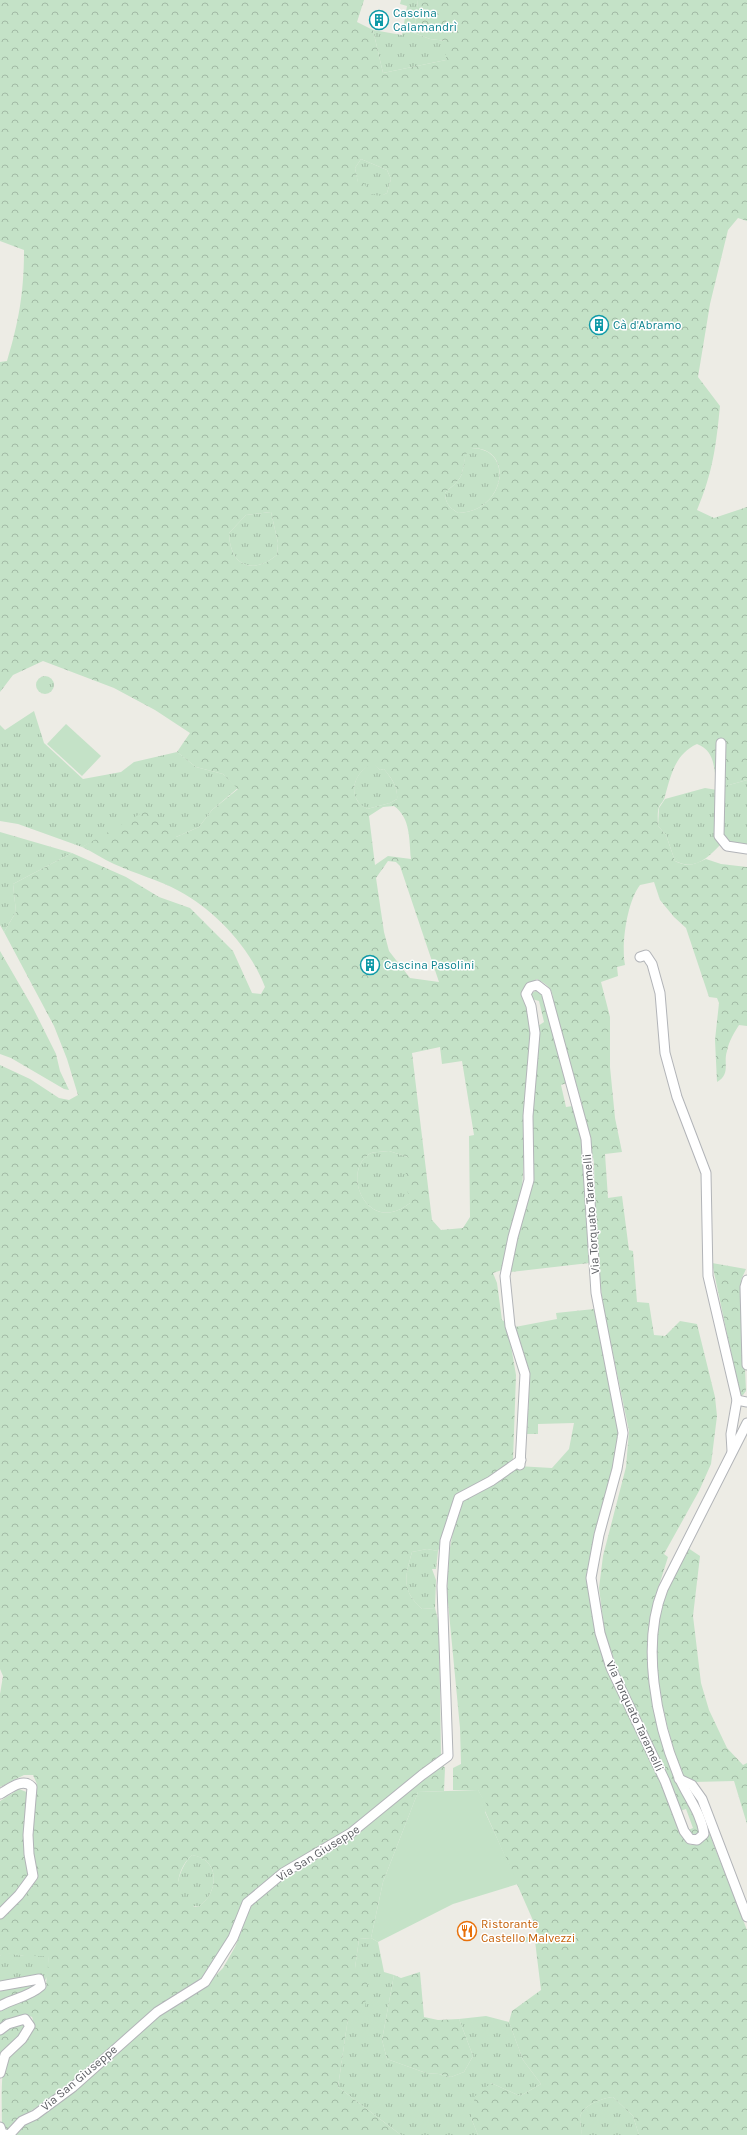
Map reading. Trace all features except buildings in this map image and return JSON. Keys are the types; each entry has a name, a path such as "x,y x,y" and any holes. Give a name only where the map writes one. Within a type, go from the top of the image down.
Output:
{"street":[{"path":"721,743 719,836 727,846 747,849"},
{"name":"Via Torquato Taramelli","path":"640,957 646,955 652,964 660,993 665,1053 677,1096 706,1173 708,1276 737,1400 731,1434 732,1452"},
{"name":"Via Torquato Taramelli","path":"448,1756 442,1586 445,1541 459,1498 520,1463 525,1374 510,1326 505,1276 513,1237 529,1180 528,1116 535,1033 531,1006 526,994 530,987 537,985 546,992 586,1139 596,1293 623,1433 617,1469 599,1535 591,1578 600,1632 611,1668 665,1781 684,1831 690,1839 697,1840 704,1834 702,1825 679,1778 664,1736 654,1679 652,1647 658,1602 747,1422"},
{"path":"747,1280 745,1287 747,1365"},
{"path":"737,1400 747,1402"},
{"name":"Via San Giuseppe","path":"0,2128 2,2133 9,2135 22,2121 35,2115 73,2087 157,2012 205,1982 233,1938 247,1903 283,1873 351,1833 422,1775 448,1756"},
{"name":"Via Torquato Taramelli","path":"679,1778 692,1785 702,1800 747,1917"},
{"path":"0,1794 23,1782 29,1783 32,1786 28,1835 29,1854 33,1876 19,1895 0,1914"},
{"path":"0,1986 39,1979 41,1986 32,1994 10,2000 0,2006"},
{"path":"0,2030 8,2024 25,2019 30,2026 22,2039 5,2055 0,2073"}],"green space":[{"path":"0,0 364,0 357,22 373,30 383,73 446,60 446,41 430,39 414,33 418,0 747,0 747,221 738,218 728,230 710,304 698,377 720,406 713,459 707,483 697,510 714,518 747,507 747,780 729,785 717,785 711,756 708,751 697,744 684,753 675,766 669,780 665,798 659,807 658,814 658,826 666,835 675,861 687,865 698,863 706,859 721,864 747,867 747,1026 739,1025 732,1037 726,1055 725,1072 721,1079 717,1082 715,1040 719,1003 717,998 709,997 686,928 674,917 660,900 654,882 640,885 635,892 628,912 624,946 625,965 617,967 618,976 601,982 610,1017 610,1067 615,1118 622,1152 605,1154 608,1198 622,1196 629,1250 633,1251 637,1302 649,1303 654,1335 665,1336 680,1321 697,1324 715,1397 717,1416 711,1464 699,1491 664,1554 668,1557 654,1601 649,1646 653,1697 662,1742 677,1781 696,1816 700,1831 699,1834 692,1835 688,1830 693,1828 686,1809 680,1811 623,1684 605,1634 599,1588 603,1556 626,1467 629,1431 603,1306 596,1244 594,1162 582,1104 554,1007 552,993 546,984 537,979 528,984 528,1007 532,1039 522,1188 502,1270 493,1273 497,1283 502,1320 507,1323 516,1375 513,1460 489,1479 461,1496 438,1551 427,1549 412,1552 406,1583 411,1596 422,1609 435,1608 439,1624 441,1757 347,1832 245,1902 229,1938 200,1981 69,2085 22,2117 10,2130 5,2129 2,2125 4,2065 10,2054 29,2036 34,2024 32,2017 24,2014 0,2027 0,2010 33,1996 46,1988 48,1956 24,1956 4,1953 0,1956 0,1919 30,1889 38,1878 32,1845 37,1784 33,1775 24,1775 0,1787 0,1694 3,1676 0,1669 0,1065 30,1079 59,1098 69,1100 78,1095 67,1059 54,1026 4,932 16,912 13,884 72,853 126,877 159,897 190,908 233,951 252,993 261,994 265,987 259,972 241,945 219,920 193,899 171,887 114,864 82,847 147,810 176,837 199,827 212,810 238,789 223,774 196,767 177,752 190,733 155,710 114,688 43,661 13,675 0,692 0,362 7,361 18,319 22,293 24,250 0,241","holes":["361,159 387,170 391,179 387,193 379,196 370,193 364,183 358,182 355,168","470,448 485,450 494,457 499,467 499,479 495,491 487,502 474,510 458,513 448,505 445,493 461,476 465,458","271,512 278,543 277,555 259,565 251,566 244,564 238,560 233,553 229,533 246,515","373,764 380,770 384,769 395,786 397,799 390,803 367,809 360,804 357,800 354,789 357,779 363,770","394,806 400,811 404,817 408,830 411,859 388,856 375,865 369,816 383,807","388,861 396,862 400,866 439,982 410,978 389,951 384,932 376,878","440,1047 442,1064 462,1061 474,1135 469,1136 470,1217 463,1228 441,1230 432,1220 412,1053","389,1151 408,1157 405,1179 410,1203 395,1211 382,1212 372,1208 364,1199 359,1188 357,1176 360,1164 368,1155 375,1152","192,1855 205,1860 212,1869 214,1875 213,1887 207,1899 200,1906 195,1907 186,1903 180,1898 178,1880 184,1864"]},
{"path":"401,0 418,0 414,33 430,39 447,41 446,60 383,73 373,30 402,35 407,6 400,4"},
{"path":"361,159 387,170 391,179 387,193 381,196 374,196 358,183 355,168"},
{"path":"469,448 484,450 494,457 499,467 499,479 495,491 487,502 474,510 458,513 448,505 445,493 461,476 466,454"},
{"path":"271,512 278,543 277,555 259,565 251,566 244,564 238,560 233,553 229,533 246,515"},
{"path":"45,676 51,679 54,685 51,691 45,694 39,691 36,685 39,679"},
{"path":"34,711 44,743 83,779 121,772 134,762 177,752 196,767 223,774 238,788 212,810 199,827 176,837 106,835 82,847 18,824 0,821 0,725 5,730"},
{"path":"66,724 101,756 82,776 47,744"},
{"path":"373,763 380,770 384,769 391,779 395,786 397,799 390,803 367,809 357,800 354,789 357,778 363,769"},
{"path":"747,780 747,846 728,842 722,837 722,785 729,785"},
{"path":"705,788 717,790 721,844 701,862 689,865 682,864 675,861 666,835 658,826 659,808 665,799"},
{"path":"0,832 72,853 13,884 16,912 4,932 0,925"},
{"path":"0,951 33,1008 56,1054 60,1071 69,1090 64,1089 11,1058 0,1054"},
{"path":"540,991 545,1003 567,1083 561,1085 566,1107 573,1106 583,1140 589,1263 511,1272 514,1250 530,1194 532,1166 532,1116 538,1026 544,1022 539,1001 532,999 532,993"},
{"path":"389,1151 408,1157 410,1203 395,1211 382,1212 372,1208 364,1199 359,1188 357,1176 360,1164 368,1155 375,1152"},
{"path":"712,1263 746,1269 741,1280 746,1391 743,1395 740,1395"},
{"path":"594,1309 620,1432 617,1455 594,1542 598,1637 685,1839 690,1845 698,1844 706,1837 708,1830 747,1930 747,2135 639,2135 633,2116 613,2097 598,2101 584,2110 580,2119 581,2135 478,2135 471,2118 475,2096 491,2083 520,2096 541,2084 523,2060 509,2022 512,2011 541,1990 535,1941 517,1943 517,1939 537,1935 535,1925 485,1811 486,1805 478,1790 453,1790 453,1768 461,1764 460,1728 447,1592 449,1553 455,1522 462,1499 517,1466 552,1468 569,1449 574,1423 538,1424 538,1434 527,1434 530,1373 515,1327 557,1319 556,1313"},
{"path":"688,1548 700,1556 693,1616 701,1683 709,1710 727,1748 743,1765 747,1763 747,1824 734,1781 694,1782 682,1775 669,1734 659,1686 656,1662 655,1638 657,1616 663,1596"},
{"path":"427,1549 438,1551 436,1569 432,1569 436,1580 435,1608 422,1609 411,1596 406,1583 412,1552"},
{"path":"442,1764 445,1768 444,1791 418,1792 383,1882 371,1938 359,1939 355,1968 368,1973 364,2018 348,2018 338,2087 401,2135 16,2135 19,2129 73,2091 138,2031 206,1985 223,1968 235,1947 251,1906 279,1881"},
{"path":"19,1789 29,1793 29,1878 0,1912 0,1801"},
{"path":"478,1790 487,1805 485,1812 518,1884 453,1904 378,1942 371,1938 383,1882 418,1792"},
{"path":"192,1855 205,1860 212,1869 214,1875 213,1887 210,1894 200,1906 189,1906 182,1902 179,1895 179,1878 182,1869"},
{"path":"371,1938 378,1942 384,1972 394,1975 382,2040 387,2059 426,2073 451,2077 464,2072 473,2056 459,2019 486,2016 509,2022 523,2060 541,2084 520,2096 491,2083 471,2118 478,2135 401,2135 338,2087 348,2018 364,2018 355,1968 359,1939"},
{"path":"3,1952 24,1956 48,1956 49,1970 46,1980 40,1976 0,1981 0,1956"},
{"path":"420,1972 424,2017 438,2020 459,2019 473,2056 464,2072 451,2077 426,2073 387,2059 382,2040 394,1975 401,1978"},
{"path":"30,1983 34,1987 0,2003 0,1989"},
{"path":"19,2023 24,2024 24,2031 0,2059 0,2033"},
{"path":"613,2097 633,2116 639,2135 581,2135 580,2119 584,2110 598,2101"}],"place":[{"name":"Cascina Calamandrì","path":"379,20"},
{"name":"Cà d'Abramo","path":"599,325"},
{"name":"Cascina Pasolini","path":"370,965"},
{"name":"Ristorante Castello Malvezzi","path":"467,1931"}]}
